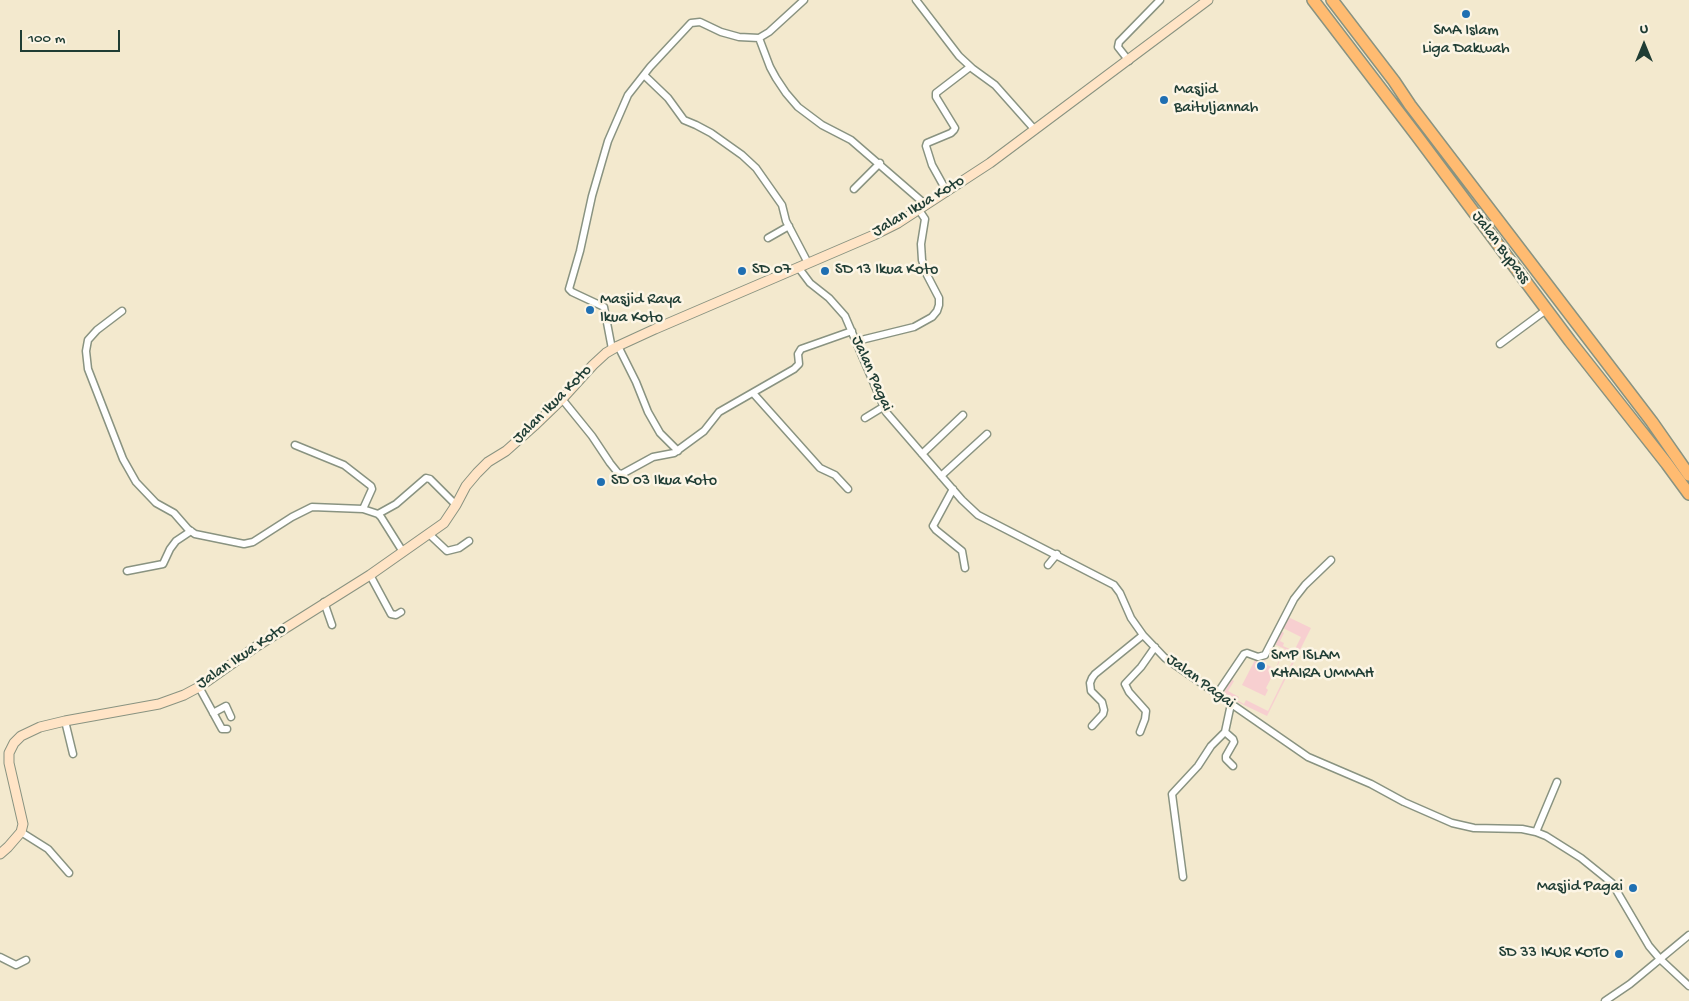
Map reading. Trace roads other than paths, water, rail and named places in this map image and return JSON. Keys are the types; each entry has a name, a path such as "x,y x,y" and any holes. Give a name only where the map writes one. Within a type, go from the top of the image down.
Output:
{"highway":[{"name":"Jalan Bypass","path":"1313,0 1546,310 1689,494"},
{"path":"1332,0 1652,422 1689,475"},
{"path":"1399,113 1410,105"}],"street":[{"path":"678,451 664,438 654,424 615,347 604,307 569,289 580,251 592,196 608,141 628,95 644,75 694,22 700,22 721,32 738,37 759,38 769,32 804,0"},
{"path":"916,0 960,56 970,67 995,85 1034,130"},
{"path":"1129,61 1118,47 1119,42 1160,0"},
{"name":"Jalan Ikua Koto","path":"21,832 24,824 9,763 9,753 14,743 21,736 40,727 65,721 159,704 199,687 257,646 444,524 466,486 477,472 488,462 506,451 562,399 593,364 615,347 898,223 990,163 1129,61 1208,0"},
{"path":"759,38 773,72 786,94 798,107 822,125 851,140 880,163 922,208 925,219 921,244 922,260 927,276 938,298 939,305 932,317 914,327 857,342"},
{"path":"947,192 932,165 926,146 951,134 954,130 955,128 936,94 970,67"},
{"path":"644,75 668,98 684,120 704,128 752,164 782,205 789,226 808,262"},
{"path":"854,189 880,163"},
{"path":"768,238 789,226"},
{"name":"Jalan Pagai","path":"798,267 810,284 838,307 845,316 883,407 940,476 978,515 1114,584 1131,618 1143,635 1173,665 1308,757 1371,784 1430,814 1467,827 1522,829 1536,832 1546,836 1581,858 1608,879 1649,946 1689,986"},
{"path":"1500,344 1546,310"},
{"path":"122,311 97,330 88,340 86,352 90,375 123,459 136,482 156,503 174,513 191,532 206,537 249,544 292,517 312,507 363,509 378,514 403,552"},
{"path":"562,399 592,436 618,473 622,474 644,461 678,451 704,430 719,412 797,367 799,364 798,354 801,349 852,331"},
{"path":"753,393 820,468 835,474 848,489"},
{"path":"865,418 883,407"},
{"path":"922,454 963,415"},
{"path":"940,476 987,434"},
{"path":"295,445 344,465 371,486 372,489 363,509"},
{"path":"378,514 396,504 426,478 430,478 456,505"},
{"path":"953,489 933,526 964,553 965,568"},
{"path":"127,571 163,564 170,548 176,541 191,532"},
{"path":"429,534 447,551 453,551 469,541"},
{"path":"1048,565 1057,554"},
{"path":"1217,694 1244,654 1247,653 1258,657 1265,655 1294,599 1331,560"},
{"path":"370,574 391,614 396,615 401,612"},
{"path":"324,602 332,625"},
{"path":"1092,726 1104,710 1102,702 1091,690 1090,683 1094,674 1143,635"},
{"path":"1140,732 1146,719 1146,710 1129,692 1125,684 1141,667 1155,647"},
{"path":"199,687 222,729 227,729"},
{"path":"1183,878 1172,794 1198,766 1211,746 1225,732 1230,704"},
{"path":"213,713 226,706 231,717"},
{"path":"65,721 72,754"},
{"path":"1225,732 1234,741 1226,756 1226,759 1233,766"},
{"path":"1536,832 1557,782"},
{"path":"0,854 21,832 48,849 69,873"},
{"path":"1606,1001 1630,984 1689,935"},
{"path":"0,957 16,965 26,960"}],"place":[{"name":"SMA Islam Liga Dakwah","path":"1466,14"},
{"name":"Masjid Baituljannah","path":"1164,100"},
{"name":"SD 07","path":"742,271"},
{"name":"SD 13 Ikua Koto","path":"825,271"},
{"name":"Masjid Raya Ikua Koto","path":"590,310"},
{"name":"SD 03 Ikua Koto","path":"601,482"},
{"name":"SMP ISLAM KHAIRA UMMAH","path":"1261,666"},
{"name":"Masjid Pagai","path":"1633,888"},
{"name":"SD 33 IKUR KOTO","path":"1619,954"}]}
